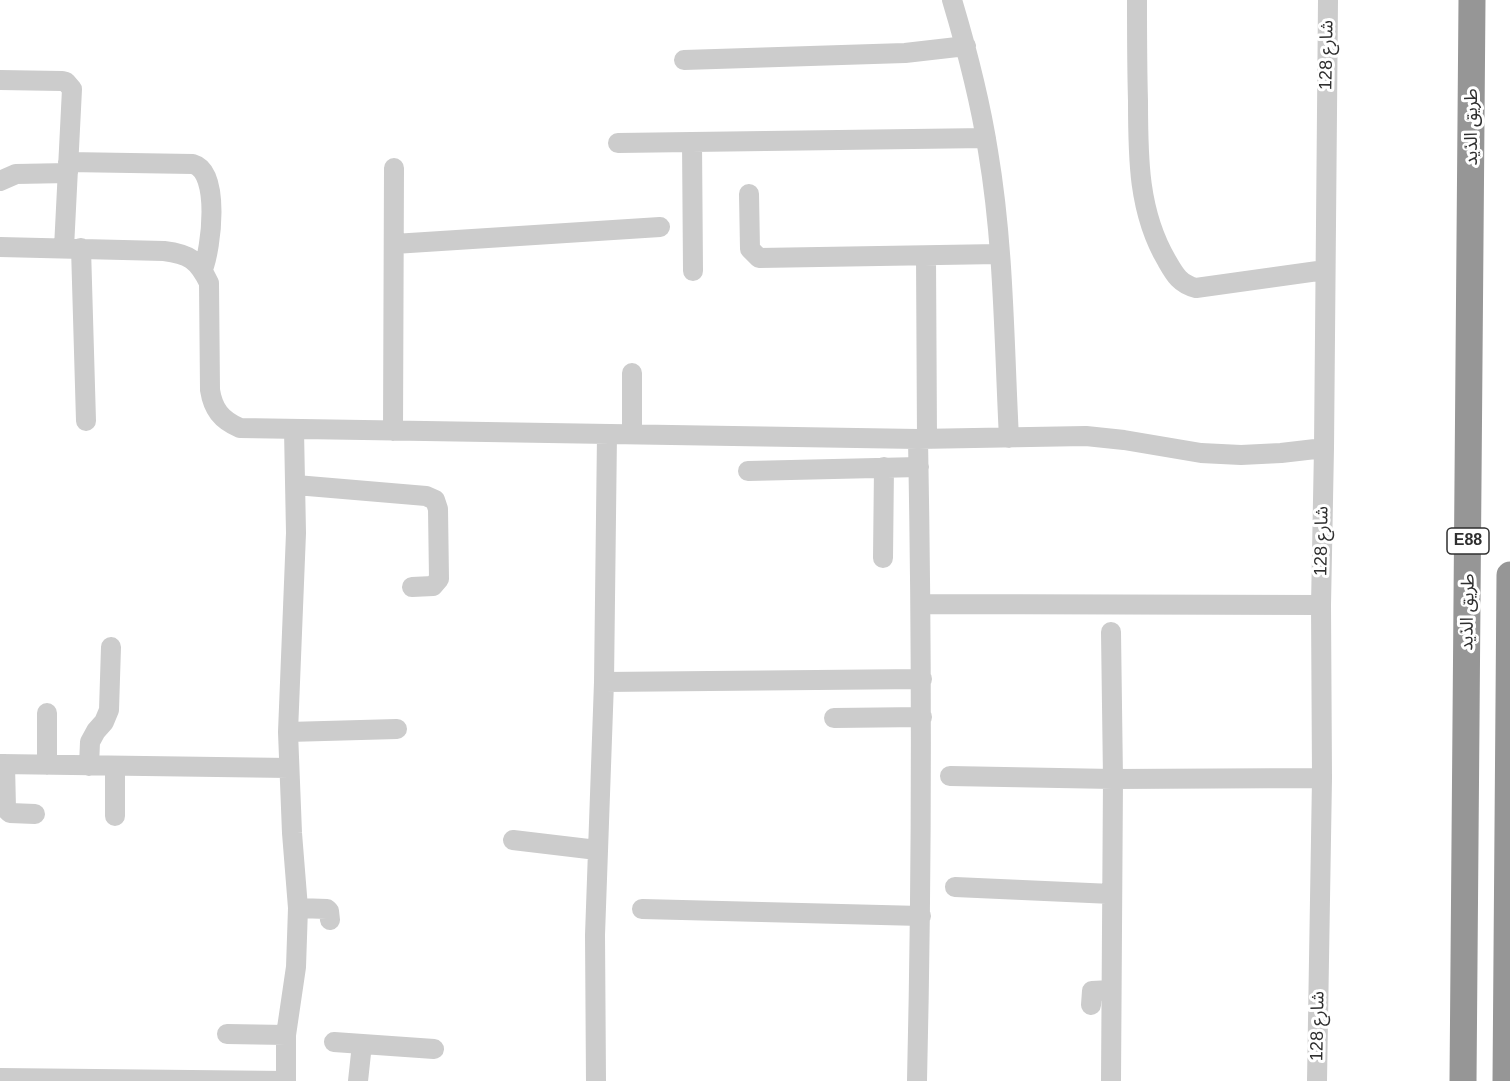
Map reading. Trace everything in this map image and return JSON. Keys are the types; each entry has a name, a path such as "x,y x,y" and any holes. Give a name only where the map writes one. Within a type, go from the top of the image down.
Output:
{"highway":[{"name":"طريق الذيد","path":"1463,1081 1472,0"},
{"path":"1506,1081 1510,575"}],"street":[{"path":"952,0 966,46 986,138 994,196 1009,438"},
{"path":"1137,0 1139,177 1152,229 1162,253 1176,276 1181,282 1196,288 1325,270"},
{"name":"شارع 128","path":"1317,1081 1322,778 1321,605 1328,0"},
{"path":"684,60 905,53 966,46"},
{"path":"0,80 62,81 70,85 73,93 68,168 86,421"},
{"path":"618,143 986,138"},
{"path":"692,142 693,271"},
{"path":"0,181 16,174 68,168 193,164 200,167 205,174 210,195 211,228 209,249 203,269"},
{"path":"393,431 394,168"},
{"path":"749,194 750,249 759,258 999,254"},
{"path":"394,244 660,227"},
{"path":"0,247 179,253 192,258 203,269 209,283 212,402 218,414 228,423 240,428 923,439 1086,436 1201,453 1241,455 1324,448"},
{"path":"917,1081 922,717 919,467 923,439 926,255"},
{"path":"632,373 632,434"},
{"path":"0,1078 286,1081 286,1035 296,967 298,908 288,732 295,585 294,429"},
{"path":"596,1081 595,935 604,682 607,434"},
{"path":"883,558 884,467"},
{"path":"748,471 919,467"},
{"path":"296,485 426,496 435,500 438,509 439,579 433,586 412,587"},
{"path":"921,604 1321,605"},
{"path":"1111,632 1113,779 1111,1081"},
{"path":"89,766 90,742 104,722 109,710 111,647"},
{"path":"604,682 922,679"},
{"path":"47,713 47,765"},
{"path":"834,718 922,717"},
{"path":"288,732 397,729"},
{"path":"34,814 13,814 6,809 3,764 289,768"},
{"path":"115,766 115,816"},
{"path":"950,776 1113,779 1322,778"},
{"path":"513,840 597,850"},
{"path":"955,887 1112,894"},
{"path":"298,908 327,909 330,920"},
{"path":"642,909 921,916"},
{"path":"1092,1005 1093,990 1111,990"},
{"path":"227,1034 286,1035"},
{"path":"334,1042 434,1049"},
{"path":"358,1081 362,1044"}]}
